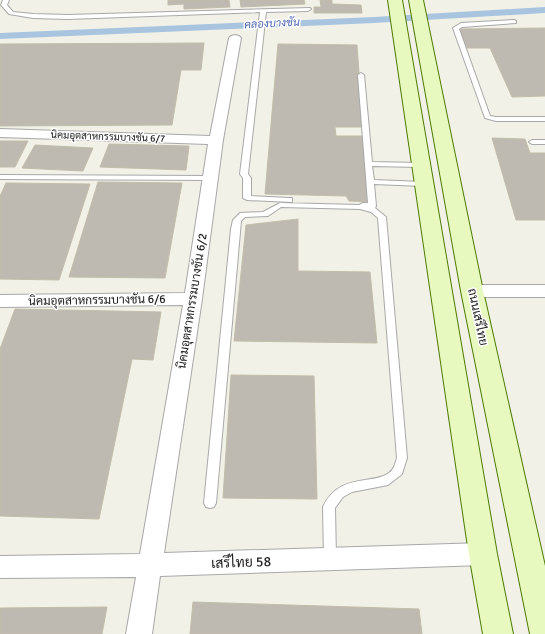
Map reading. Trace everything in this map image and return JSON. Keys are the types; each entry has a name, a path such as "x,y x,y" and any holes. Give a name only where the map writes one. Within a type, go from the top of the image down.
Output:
{"main road":[{"path":"395,3 442,292 482,554 498,634"},
{"name":"ถนนเสรีไทย","path":"417,3 472,291 545,634"},
{"path":"442,292 472,291"}],"street":[{"name":"นิคมอุตสาหกรรมบางชัน 6/2","path":"139,634 193,299 216,140 235,38"},
{"name":"นิคมอุตสาหกรรมบางชัน 6/7","path":"0,133 216,140"},
{"path":"472,291 545,290"},
{"name":"นิคมอุตสาหกรรมบางชัน 6/6","path":"0,301 193,299"},
{"name":"เสรีไทย 58","path":"0,568 150,565 482,554"}],"lane":[{"path":"6,0 4,6 11,12 33,16 68,17 263,14 308,9"},
{"path":"263,14 244,174 247,178 247,198 372,206 361,75"},
{"path":"514,22 461,25 456,28 487,117 496,120 545,119"},
{"path":"532,142 545,142"},
{"path":"369,164 422,174"},
{"path":"370,182 422,174"},
{"path":"0,178 210,178"},
{"path":"210,503 237,220 243,216 265,214 280,205 360,207 374,210 382,217 402,458 398,471 384,482 350,487 338,494 329,507 330,559"}],"building":[{"path":"168,0 229,0 230,7 184,9 184,4 168,5"},
{"path":"240,0 304,0 305,4 241,7"},
{"path":"320,0 332,0 332,4 361,5 362,13 314,13 314,7 321,7"},
{"path":"545,28 545,96 512,97 490,48 467,48 459,29"},
{"path":"204,43 201,70 181,70 172,125 0,126 0,44"},
{"path":"278,44 357,45 363,127 335,127 336,136 362,136 371,202 349,201 346,196 265,194"},
{"path":"492,138 525,139 530,153 545,153 545,220 516,220"},
{"path":"0,141 28,141 15,167 0,167"},
{"path":"109,144 189,146 186,170 100,167"},
{"path":"35,145 93,148 83,171 22,168"},
{"path":"98,182 182,183 165,278 69,277"},
{"path":"6,183 90,184 59,280 0,279 0,196"},
{"path":"298,219 298,271 370,272 377,343 234,341 246,225"},
{"path":"15,309 161,312 153,360 132,359 99,519 0,516 0,349"},
{"path":"231,375 314,376 317,499 223,498"},
{"path":"193,602 419,609 422,634 190,634"},
{"path":"107,607 102,634 0,634 0,608"}],"waterway":[{"name":"คลองบางชัน","path":"0,36 374,20 545,10"}]}
